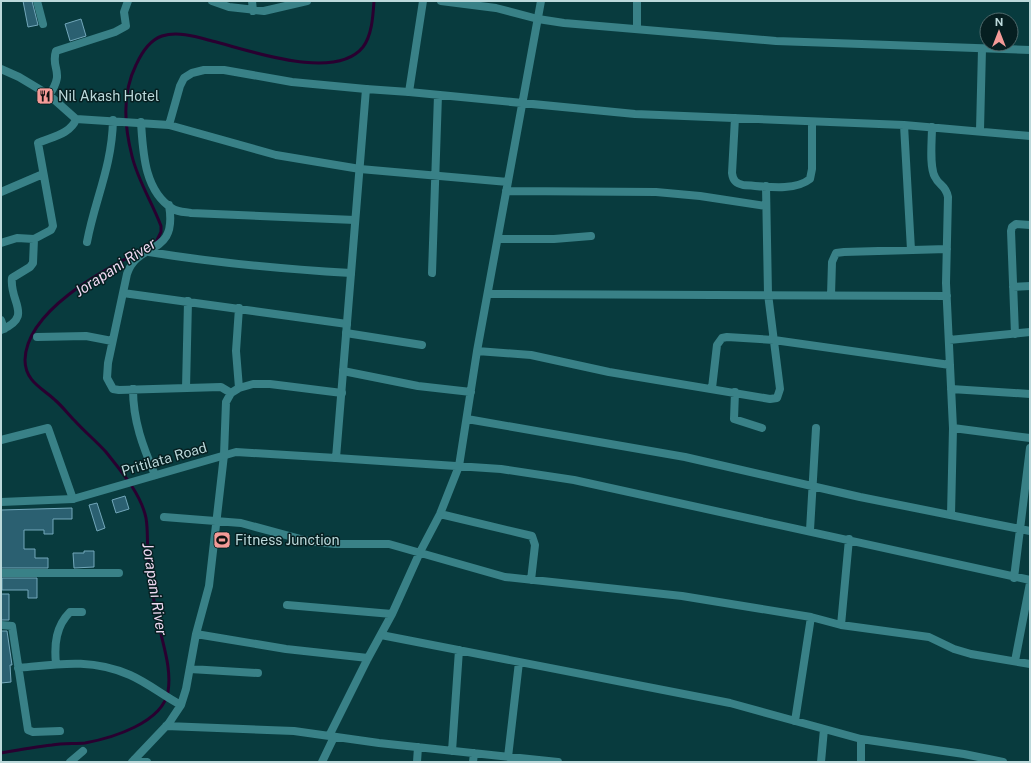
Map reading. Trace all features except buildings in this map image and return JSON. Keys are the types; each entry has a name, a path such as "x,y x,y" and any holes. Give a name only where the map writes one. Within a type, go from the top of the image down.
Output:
{"street":[{"path":"38,1 43,24"},
{"path":"49,95 58,80 55,56 56,51 60,48 115,32 126,26 124,12 128,1"},
{"path":"212,1 229,7 253,11 280,8 307,1"},
{"path":"252,1 253,11"},
{"path":"409,92 423,1"},
{"path":"441,1 496,8 538,19 637,29 776,41 979,49"},
{"path":"322,762 368,658 392,614 420,552 440,514 459,466 477,351 541,1"},
{"path":"636,1 637,29"},
{"path":"1019,50 1030,50"},
{"path":"980,130 982,52"},
{"path":"1,69 19,77 49,95 76,119 115,120 169,125 276,155 360,169 508,182"},
{"path":"169,125 180,86 184,78 192,73 204,70 224,70 292,82 634,114 904,125 980,130 1030,136"},
{"path":"336,458 366,89"},
{"path":"432,273 438,95"},
{"path":"735,118 733,179 737,184 743,185 766,186 800,184 810,179 812,169 812,122"},
{"path":"1,243 17,238 34,239 51,230 53,226 38,142 72,127 76,119"},
{"path":"87,242 95,207 107,172 115,120"},
{"path":"140,122 143,155 148,174 158,192 174,210 191,213 356,220"},
{"path":"904,125 912,250"},
{"path":"932,127 933,172 938,182 947,191 948,197 947,296 952,428 951,515"},
{"path":"1,192 43,174"},
{"path":"477,351 530,355 609,372 712,388 770,399 777,398 780,389 768,294 766,186"},
{"path":"506,191 656,192 700,196 766,206"},
{"path":"169,205 170,229 167,237 148,252 137,258 130,266 108,363 109,384 113,389 221,387 231,393"},
{"path":"1015,334 1011,231 1012,227 1016,224 1030,225"},
{"path":"498,238 554,239 591,236"},
{"path":"1,320 2,329 16,322 18,316 12,278 30,267 33,263 34,239"},
{"path":"832,294 832,262 836,253 947,249"},
{"path":"148,252 209,262 267,268 351,273"},
{"path":"1013,287 1030,286"},
{"path":"123,292 347,324"},
{"path":"488,294 832,294 947,296"},
{"path":"186,388 188,301"},
{"path":"239,308 236,351 239,388"},
{"path":"949,340 1030,332"},
{"path":"346,333 422,345"},
{"path":"37,337 86,336 112,341"},
{"path":"712,388 717,345 722,338 774,340 950,365"},
{"path":"343,371 418,386 470,392"},
{"path":"133,761 166,726 186,690 196,634 209,586 215,522 224,455 225,410 226,402 231,393 239,388 252,384 270,384 342,393"},
{"path":"133,389 133,406 136,424 152,476"},
{"path":"951,389 1030,394"},
{"path":"735,392 734,420 762,428"},
{"path":"467,419 670,454 813,486 1030,531"},
{"path":"1,439 48,428 73,499"},
{"path":"810,530 816,428"},
{"path":"952,428 1030,438"},
{"path":"1014,578 1030,448"},
{"name":"Pritilata Road","path":"1,502 73,499 224,455 247,452 501,469 574,480 810,530 1030,582"},
{"path":"440,514 532,536 535,545 531,580"},
{"path":"164,516 241,524 308,541 336,544 389,544 505,577 638,590 811,617 841,625 929,638 966,652 1030,664"},
{"path":"841,625 849,539"},
{"path":"1,573 96,575 119,573"},
{"path":"1015,661 1028,601 1030,582"},
{"path":"286,605 392,614"},
{"path":"56,664 56,638 61,625 70,612 82,612"},
{"path":"795,720 811,617"},
{"path":"1,625 12,626 28,730 33,732 60,731"},
{"path":"196,634 286,649 368,658"},
{"path":"381,636 730,703 861,739 964,754 1003,762"},
{"path":"452,751 459,650"},
{"path":"508,757 520,662"},
{"path":"18,668 56,664 85,663 101,665 131,676 178,703"},
{"path":"190,669 258,672"},
{"path":"166,726 271,730 558,762"},
{"path":"821,762 824,729"},
{"path":"861,739 861,762"},
{"path":"417,762 418,747"},
{"path":"70,762 83,751"},
{"path":"473,762 474,753"},
{"path":"133,761 147,762"}],"waterway":[{"name":"Jorapani River","path":"156,242 161,232 161,226 154,208 141,183 129,144 126,121 126,98 131,76 140,56 146,48 162,36 181,34 269,56 313,63 333,62 350,57 363,47 370,31 374,1"},
{"name":"Jorapani River","path":"1,753 56,744 85,743 122,733 146,720 156,712 164,703 168,692 168,664 156,612 149,562 146,518 140,500 130,483 106,452 58,402 31,379 25,360 29,342 38,325 52,309 69,294 88,281 141,251"}],"place":[{"name":"Nil Akash Hotel","path":"45,96"},
{"name":"Fitness Junction","path":"222,540"}]}
